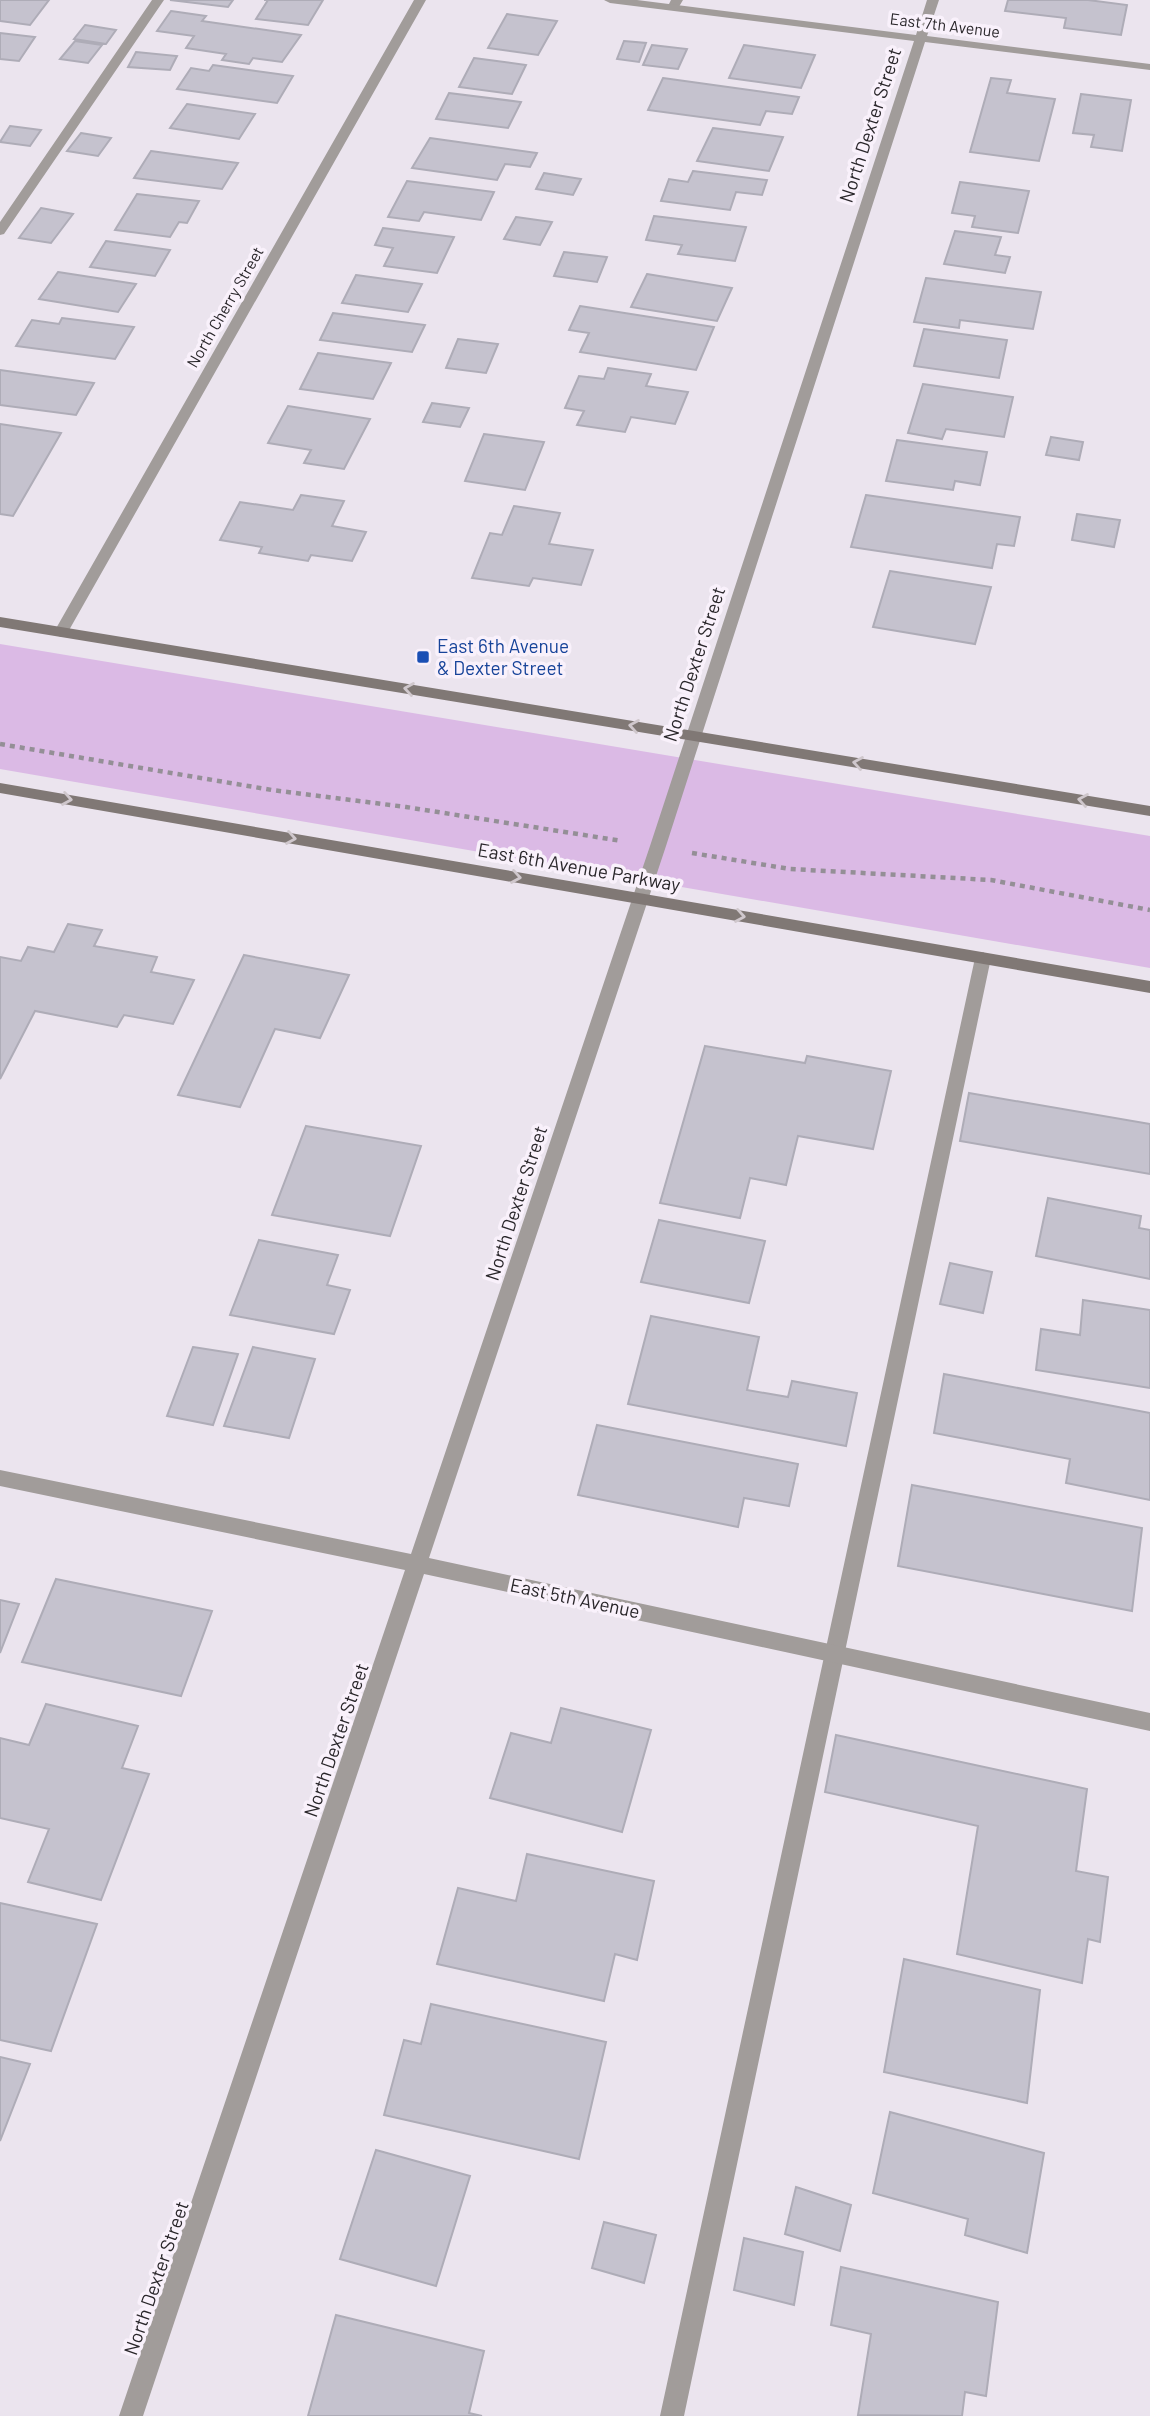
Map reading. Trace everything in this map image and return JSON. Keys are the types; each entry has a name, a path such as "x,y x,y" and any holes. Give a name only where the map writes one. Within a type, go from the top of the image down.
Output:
{"main road":[{"path":"0,622 1150,811"},
{"name":"East 6th Avenue Parkway","path":"0,788 1150,987"}],"street":[{"path":"0,232 158,0"},
{"name":"North Cherry Street","path":"61,632 420,0"},
{"name":"East 7th Avenue","path":"610,0 675,4 1150,67"},
{"name":"North Dexter Street","path":"131,2416 658,846 933,0"},
{"path":"671,2416 983,958"},
{"name":"East 5th Avenue","path":"0,1478 418,1564 1150,1722"}],"path":[{"path":"0,744 272,790 406,807 790,869 991,880 1150,910"}],"shaded area":[{"path":"0,644 1150,836 1150,968 0,769"}],"building":[{"path":"0,0 49,0 30,25 0,21"},
{"path":"170,0 233,0 228,7"},
{"path":"268,0 323,0 308,25 256,19"},
{"path":"1008,0 1088,0 1127,5 1121,35 1064,28 1066,18 1005,11"},
{"path":"171,11 206,16 202,21 301,35 282,62 253,58 249,64 222,60 226,54 186,48 194,36 157,31"},
{"path":"507,14 557,21 538,55 488,48"},
{"path":"85,25 116,30 106,44 74,39"},
{"path":"0,33 35,37 19,61 0,59"},
{"path":"75,41 102,45 88,63 60,59"},
{"path":"624,41 646,43 639,62 617,59"},
{"path":"652,45 687,49 678,69 643,65"},
{"path":"744,45 815,55 801,88 729,78"},
{"path":"136,52 177,56 170,70 128,67"},
{"path":"474,58 526,65 512,94 459,87"},
{"path":"213,65 293,76 277,103 177,89 191,68 209,71"},
{"path":"663,78 799,97 792,114 766,111 760,125 648,110"},
{"path":"991,78 1011,80 1007,93 1055,99 1039,161 970,152"},
{"path":"449,93 521,102 508,128 436,119"},
{"path":"1081,94 1131,100 1122,151 1091,147 1094,135 1073,133"},
{"path":"187,104 255,114 239,139 170,128"},
{"path":"10,126 41,130 30,146 0,142"},
{"path":"713,128 783,137 769,171 697,161"},
{"path":"81,133 111,138 98,156 67,151"},
{"path":"430,138 537,153 530,167 505,164 497,180 412,168"},
{"path":"151,151 238,163 222,189 134,178"},
{"path":"693,171 767,180 762,195 736,192 730,210 661,201 669,179 688,182"},
{"path":"544,173 581,179 573,195 536,189"},
{"path":"407,181 494,192 481,220 424,212 419,221 388,217"},
{"path":"960,182 1029,191 1018,233 972,227 975,216 952,213"},
{"path":"137,194 199,201 187,223 179,222 170,237 115,230"},
{"path":"41,208 73,214 51,243 19,238"},
{"path":"654,216 746,227 735,261 678,254 682,245 646,240"},
{"path":"516,217 552,222 540,245 504,239"},
{"path":"383,228 454,237 437,273 384,266 393,248 375,245"},
{"path":"955,231 1001,237 995,255 1010,257 1005,273 944,264"},
{"path":"106,241 170,250 155,276 90,267"},
{"path":"564,252 607,257 597,282 554,276"},
{"path":"58,272 136,284 118,312 39,299"},
{"path":"647,274 732,288 717,321 631,307"},
{"path":"356,275 422,284 408,312 342,303"},
{"path":"926,278 1041,292 1033,329 960,320 959,328 914,322"},
{"path":"580,306 714,327 696,370 580,352 589,333 569,330"},
{"path":"333,313 425,325 412,352 320,340"},
{"path":"62,318 134,327 115,359 16,346 32,320 59,324"},
{"path":"924,329 1007,340 999,378 914,366"},
{"path":"458,339 498,344 486,373 446,368"},
{"path":"318,353 391,363 373,399 300,389"},
{"path":"608,368 651,374 646,386 688,392 675,424 631,417 625,432 577,425 584,411 565,408 579,376 604,379"},
{"path":"0,370 94,383 76,415 0,405"},
{"path":"923,384 1013,397 1004,437 946,429 942,439 908,433"},
{"path":"432,403 469,408 460,427 423,422"},
{"path":"288,406 370,419 344,469 304,463 311,450 268,443"},
{"path":"0,424 61,433 13,516 0,514"},
{"path":"484,434 544,442 525,490 465,481"},
{"path":"1051,437 1083,442 1079,460 1046,455"},
{"path":"897,440 987,452 980,485 955,481 953,490 886,481"},
{"path":"301,495 344,501 332,526 366,532 352,561 311,555 308,561 259,553 262,547 220,540 240,502 293,510"},
{"path":"866,495 1020,517 1014,546 997,544 992,568 851,547"},
{"path":"514,506 560,513 549,544 593,550 581,585 533,578 529,586 472,578 490,533 502,535"},
{"path":"1077,514 1120,520 1114,547 1072,540"},
{"path":"890,571 991,587 975,644 873,627"},
{"path":"68,924 102,930 94,946 157,957 151,972 194,980 173,1024 124,1015 117,1027 35,1011 0,1079 0,957 21,961 28,947 54,952"},
{"path":"244,955 349,975 320,1038 275,1029 240,1107 178,1095"},
{"path":"705,1046 805,1063 807,1056 891,1071 873,1149 798,1136 786,1185 750,1178 740,1218 660,1203"},
{"path":"969,1093 1150,1124 1150,1174 960,1141"},
{"path":"306,1126 421,1146 390,1236 272,1215"},
{"path":"1048,1198 1141,1216 1139,1228 1150,1230 1150,1279 1036,1256"},
{"path":"659,1220 765,1241 749,1303 641,1282"},
{"path":"259,1240 338,1255 327,1285 350,1290 334,1334 230,1315"},
{"path":"950,1263 992,1272 983,1313 940,1304"},
{"path":"1083,1300 1150,1310 1150,1388 1036,1370 1041,1329 1080,1335"},
{"path":"651,1316 759,1337 747,1390 788,1397 792,1381 857,1393 846,1446 628,1404"},
{"path":"193,1347 238,1354 213,1425 167,1416"},
{"path":"253,1347 315,1359 289,1438 224,1426"},
{"path":"944,1374 1150,1413 1150,1500 1066,1483 1070,1459 934,1433"},
{"path":"597,1425 798,1464 789,1506 744,1498 738,1527 578,1495"},
{"path":"912,1485 1142,1528 1132,1611 898,1566"},
{"path":"56,1579 212,1611 181,1696 22,1662"},
{"path":"0,1600 19,1604 0,1653"},
{"path":"46,1704 138,1726 122,1768 149,1774 101,1900 28,1882 49,1829 0,1818 0,1738 29,1745"},
{"path":"561,1708 651,1730 622,1832 490,1798 511,1733 551,1743"},
{"path":"836,1735 1087,1789 1076,1871 1108,1877 1100,1942 1088,1939 1082,1983 957,1954 978,1826 825,1792"},
{"path":"527,1854 654,1881 637,1960 615,1954 604,2001 437,1964 458,1888 516,1901"},
{"path":"0,1903 97,1924 51,2051 0,2040"},
{"path":"904,1959 1040,1990 1027,2103 884,2072"},
{"path":"431,2004 606,2042 579,2159 384,2115 404,2040 421,2044"},
{"path":"0,2057 30,2064 0,2141"},
{"path":"890,2112 1044,2153 1027,2253 965,2235 968,2219 873,2193"},
{"path":"376,2150 470,2176 436,2286 340,2259"},
{"path":"796,2187 851,2205 840,2251 785,2234"},
{"path":"604,2222 656,2235 644,2283 592,2268"},
{"path":"744,2238 803,2252 794,2305 734,2290"},
{"path":"841,2267 998,2302 986,2396 965,2392 962,2416 858,2415 871,2334 831,2325"},
{"path":"336,2315 484,2351 469,2413 482,2416 308,2416"}],"place":[{"name":"East 6th Avenue & Dexter Street","path":"423,657"}]}
